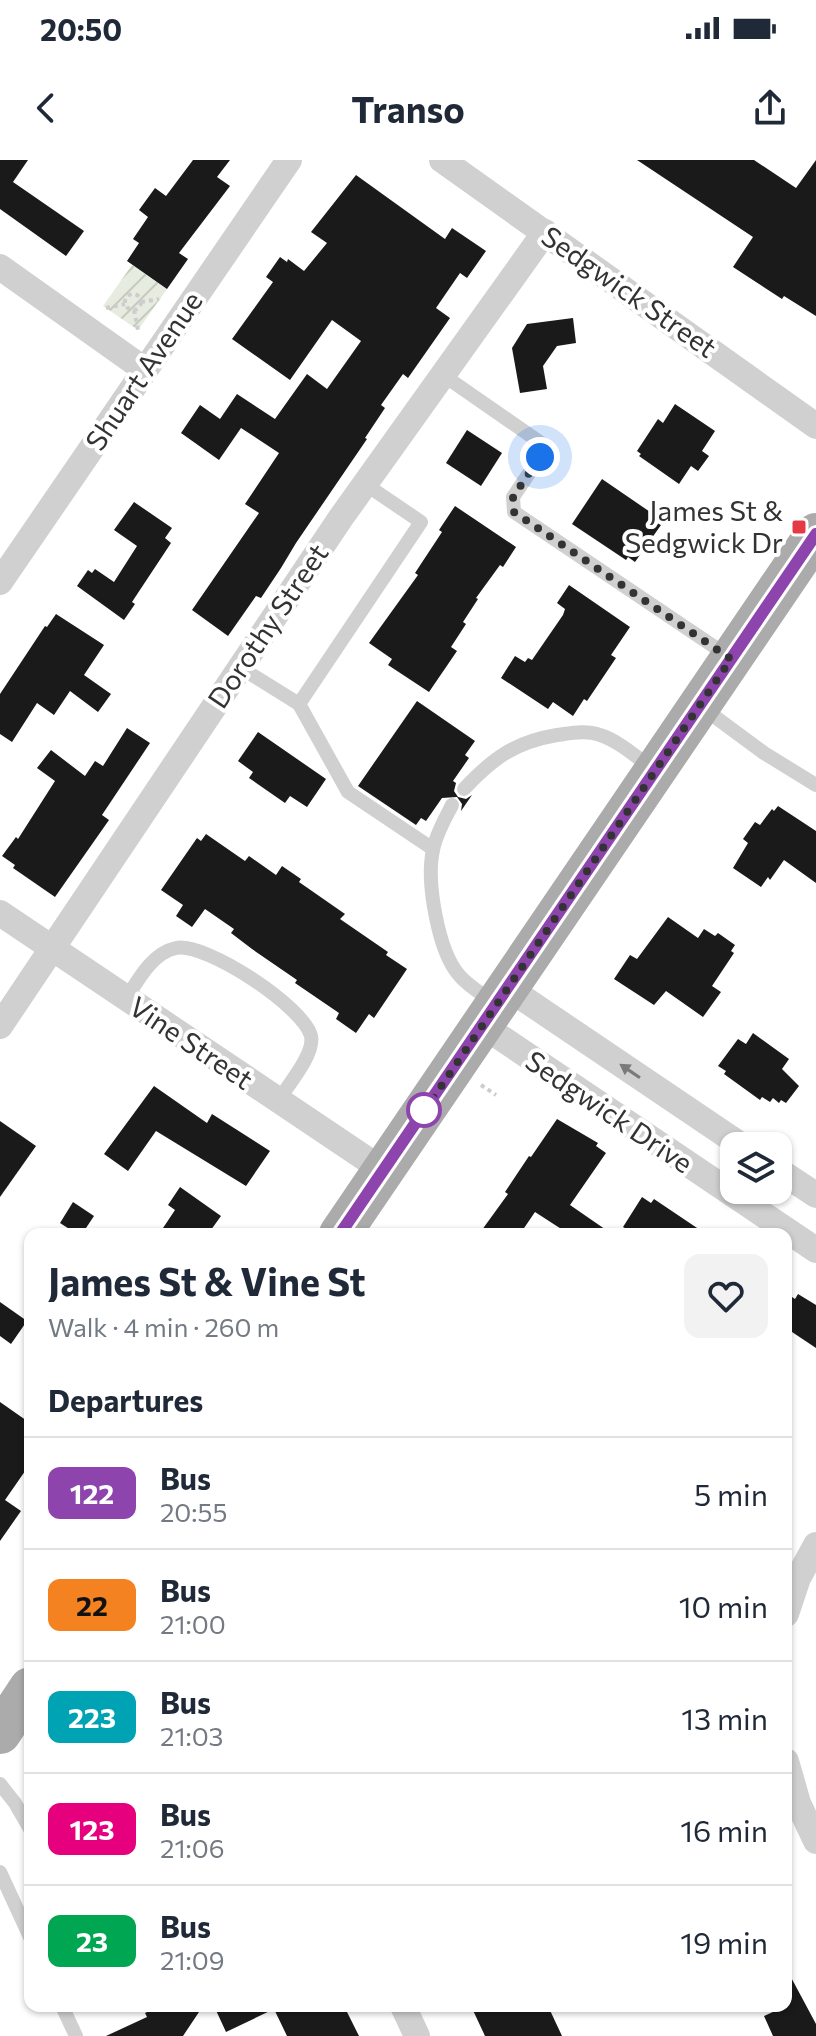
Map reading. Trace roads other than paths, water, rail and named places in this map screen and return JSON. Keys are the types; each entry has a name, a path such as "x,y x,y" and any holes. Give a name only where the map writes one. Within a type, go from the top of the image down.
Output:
{"main road":[{"path":"344,1228 816,534"}],"street":[{"name":"Shuart Avenue","path":"0,582 289,160"},
{"name":"Sedgwick Street","path":"442,160 816,426"},
{"name":"Dorothy Street","path":"0,1026 365,484 545,232"},
{"path":"0,267 145,370"},
{"name":"Vine Street","path":"0,913 384,1171"},
{"name":"Sedgwick Drive","path":"496,1006 680,1105 721,1132"},
{"name":"Sedgwick Drive","path":"496,1006 657,1145 812,1239"},
{"path":"657,1145 680,1105"},
{"path":"792,1179 816,1195"},
{"path":"792,1596 816,1545"},
{"path":"792,1782 816,1841"},
{"path":"406,2012 417,2036"}],"lane":[{"path":"443,375 541,443 543,450 540,457 513,497 514,512 731,659"},
{"path":"299,704 421,522 365,484"},
{"path":"241,668 299,704 348,792 433,849"},
{"path":"700,706 764,753 816,785"},
{"path":"464,789 489,763 523,742 567,733 603,735 656,771"},
{"path":"452,805 439,829 433,849 432,889 439,930 459,975 496,1006"},
{"path":"126,999 153,962 164,952 179,947 212,955 289,1005 305,1024 311,1037 311,1051 278,1101"},
{"path":"0,1784 24,1819"},
{"path":"0,1872 24,1924"},
{"path":"65,2012 76,2036"}],"place":[{"name":"James St & Sedgwick Dr","path":"799,527"}]}
